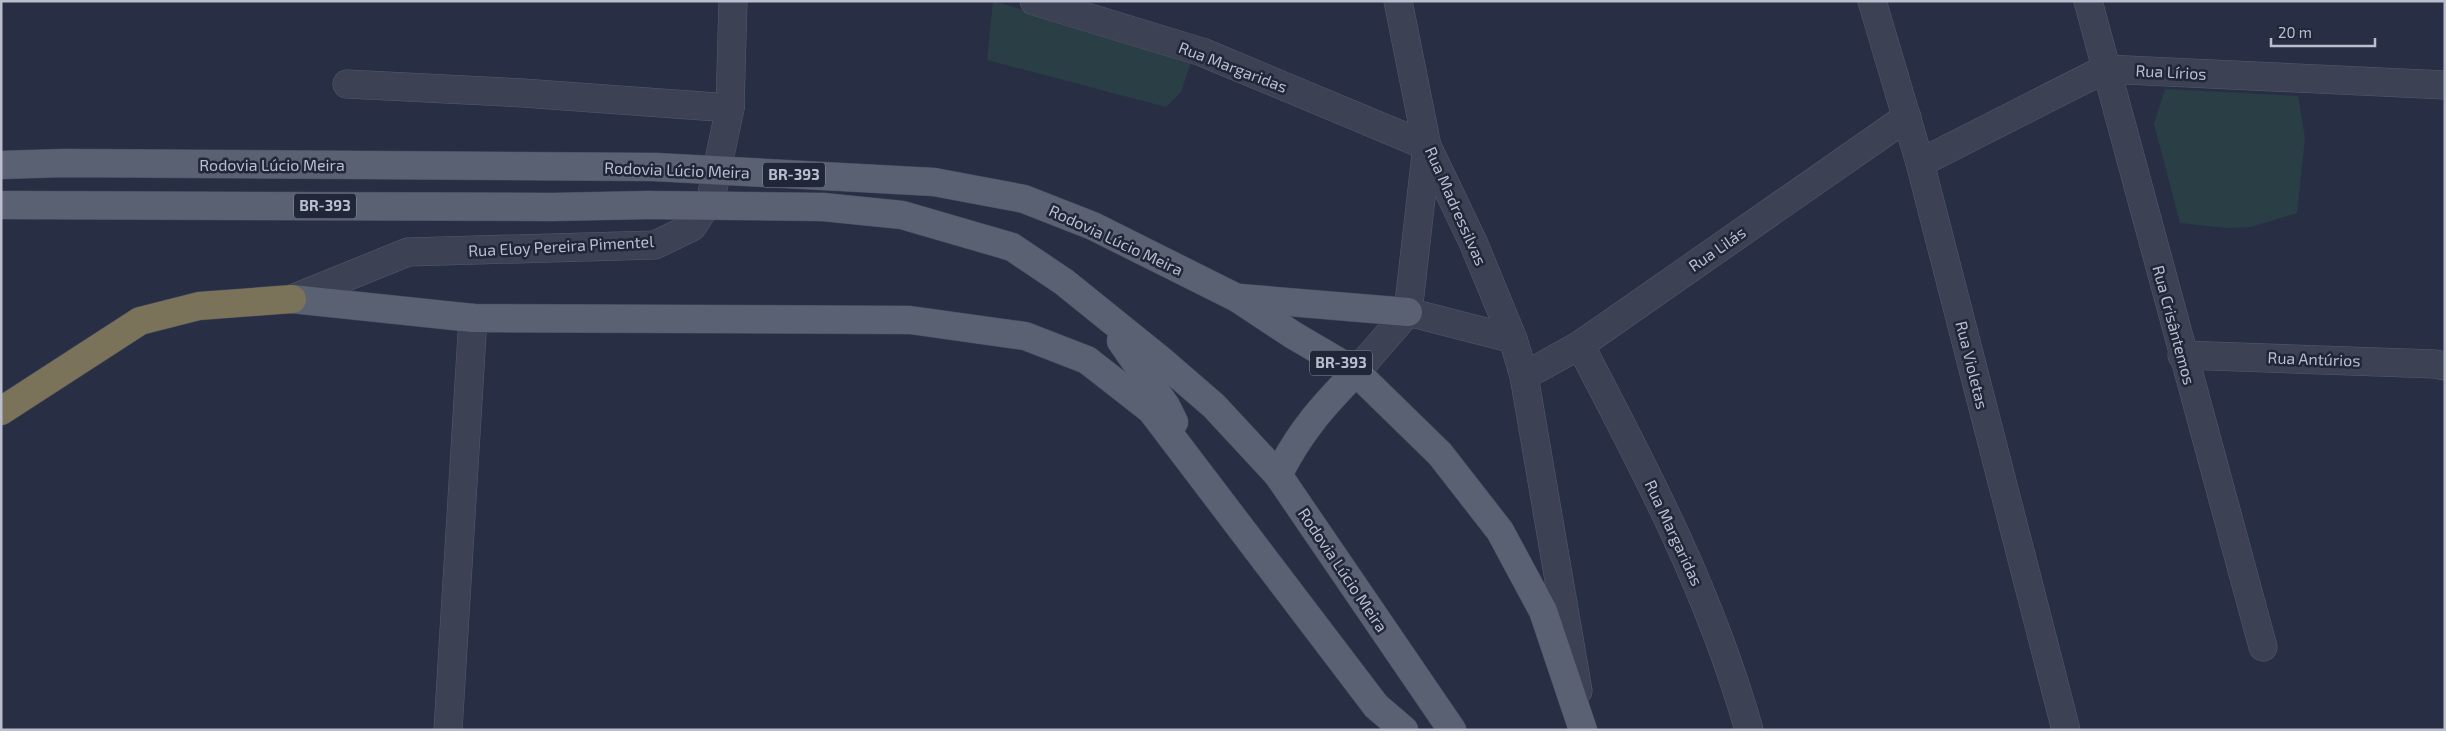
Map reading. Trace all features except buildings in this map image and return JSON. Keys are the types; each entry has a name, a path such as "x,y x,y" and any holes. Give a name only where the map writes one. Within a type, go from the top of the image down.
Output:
{"highway":[{"path":"1,411 140,321 198,306 292,299"}],"main road":[{"name":"Rodovia Lúcio Meira","path":"1,165 74,163 655,167 934,182 1033,202 1093,226 1237,298 1293,335 1356,372 1440,454 1500,531 1543,611 1584,730"},
{"name":"Rodovia Lúcio Meira","path":"1,205 648,205 823,207 902,216 1012,247 1064,282 1214,406 1278,475 1452,730"},
{"path":"1064,282 1126,346 1166,406 1204,481"},
{"path":"1237,298 1408,312"},
{"path":"292,299 473,318 910,320 1025,336 1087,360 1151,410 1376,706 1404,730"},
{"path":"1278,475 1293,446 1317,412 1356,372"}],"street":[{"name":"Rua Eloy Pereira Pimentel","path":"292,299 408,252 655,244 692,227 711,198 730,108 733,1"},
{"name":"Rua Margaridas","path":"1034,1 1202,52 1427,146"},
{"name":"Rua Madressilvas","path":"1398,1 1427,146 1473,242 1512,339 1524,376 1584,730"},
{"name":"Rua Violetas","path":"1872,1 1920,163 2066,730"},
{"name":"Rua Crisântemos","path":"2088,1 2182,355 2263,647"},
{"name":"Rua Lírios","path":"1920,163 2105,69 2445,85"},
{"path":"347,84 523,93 730,108"},
{"name":"Rua Lilás","path":"1524,376 1580,346 1907,117"},
{"path":"1356,372 1408,312 1427,146"},
{"path":"1408,312 1512,339"},
{"path":"448,730 473,318"},
{"name":"Rua Margaridas","path":"1580,346 1637,453 1696,577 1735,680 1749,730"},
{"name":"Rua Antúrios","path":"2182,355 2435,364 2445,366"}],"shaded area":[{"path":"993,1 1192,59 1181,92 1166,107 987,60"},
{"path":"2165,89 2298,96 2305,138 2297,213 2251,227 2226,228 2180,223 2154,124"}]}
